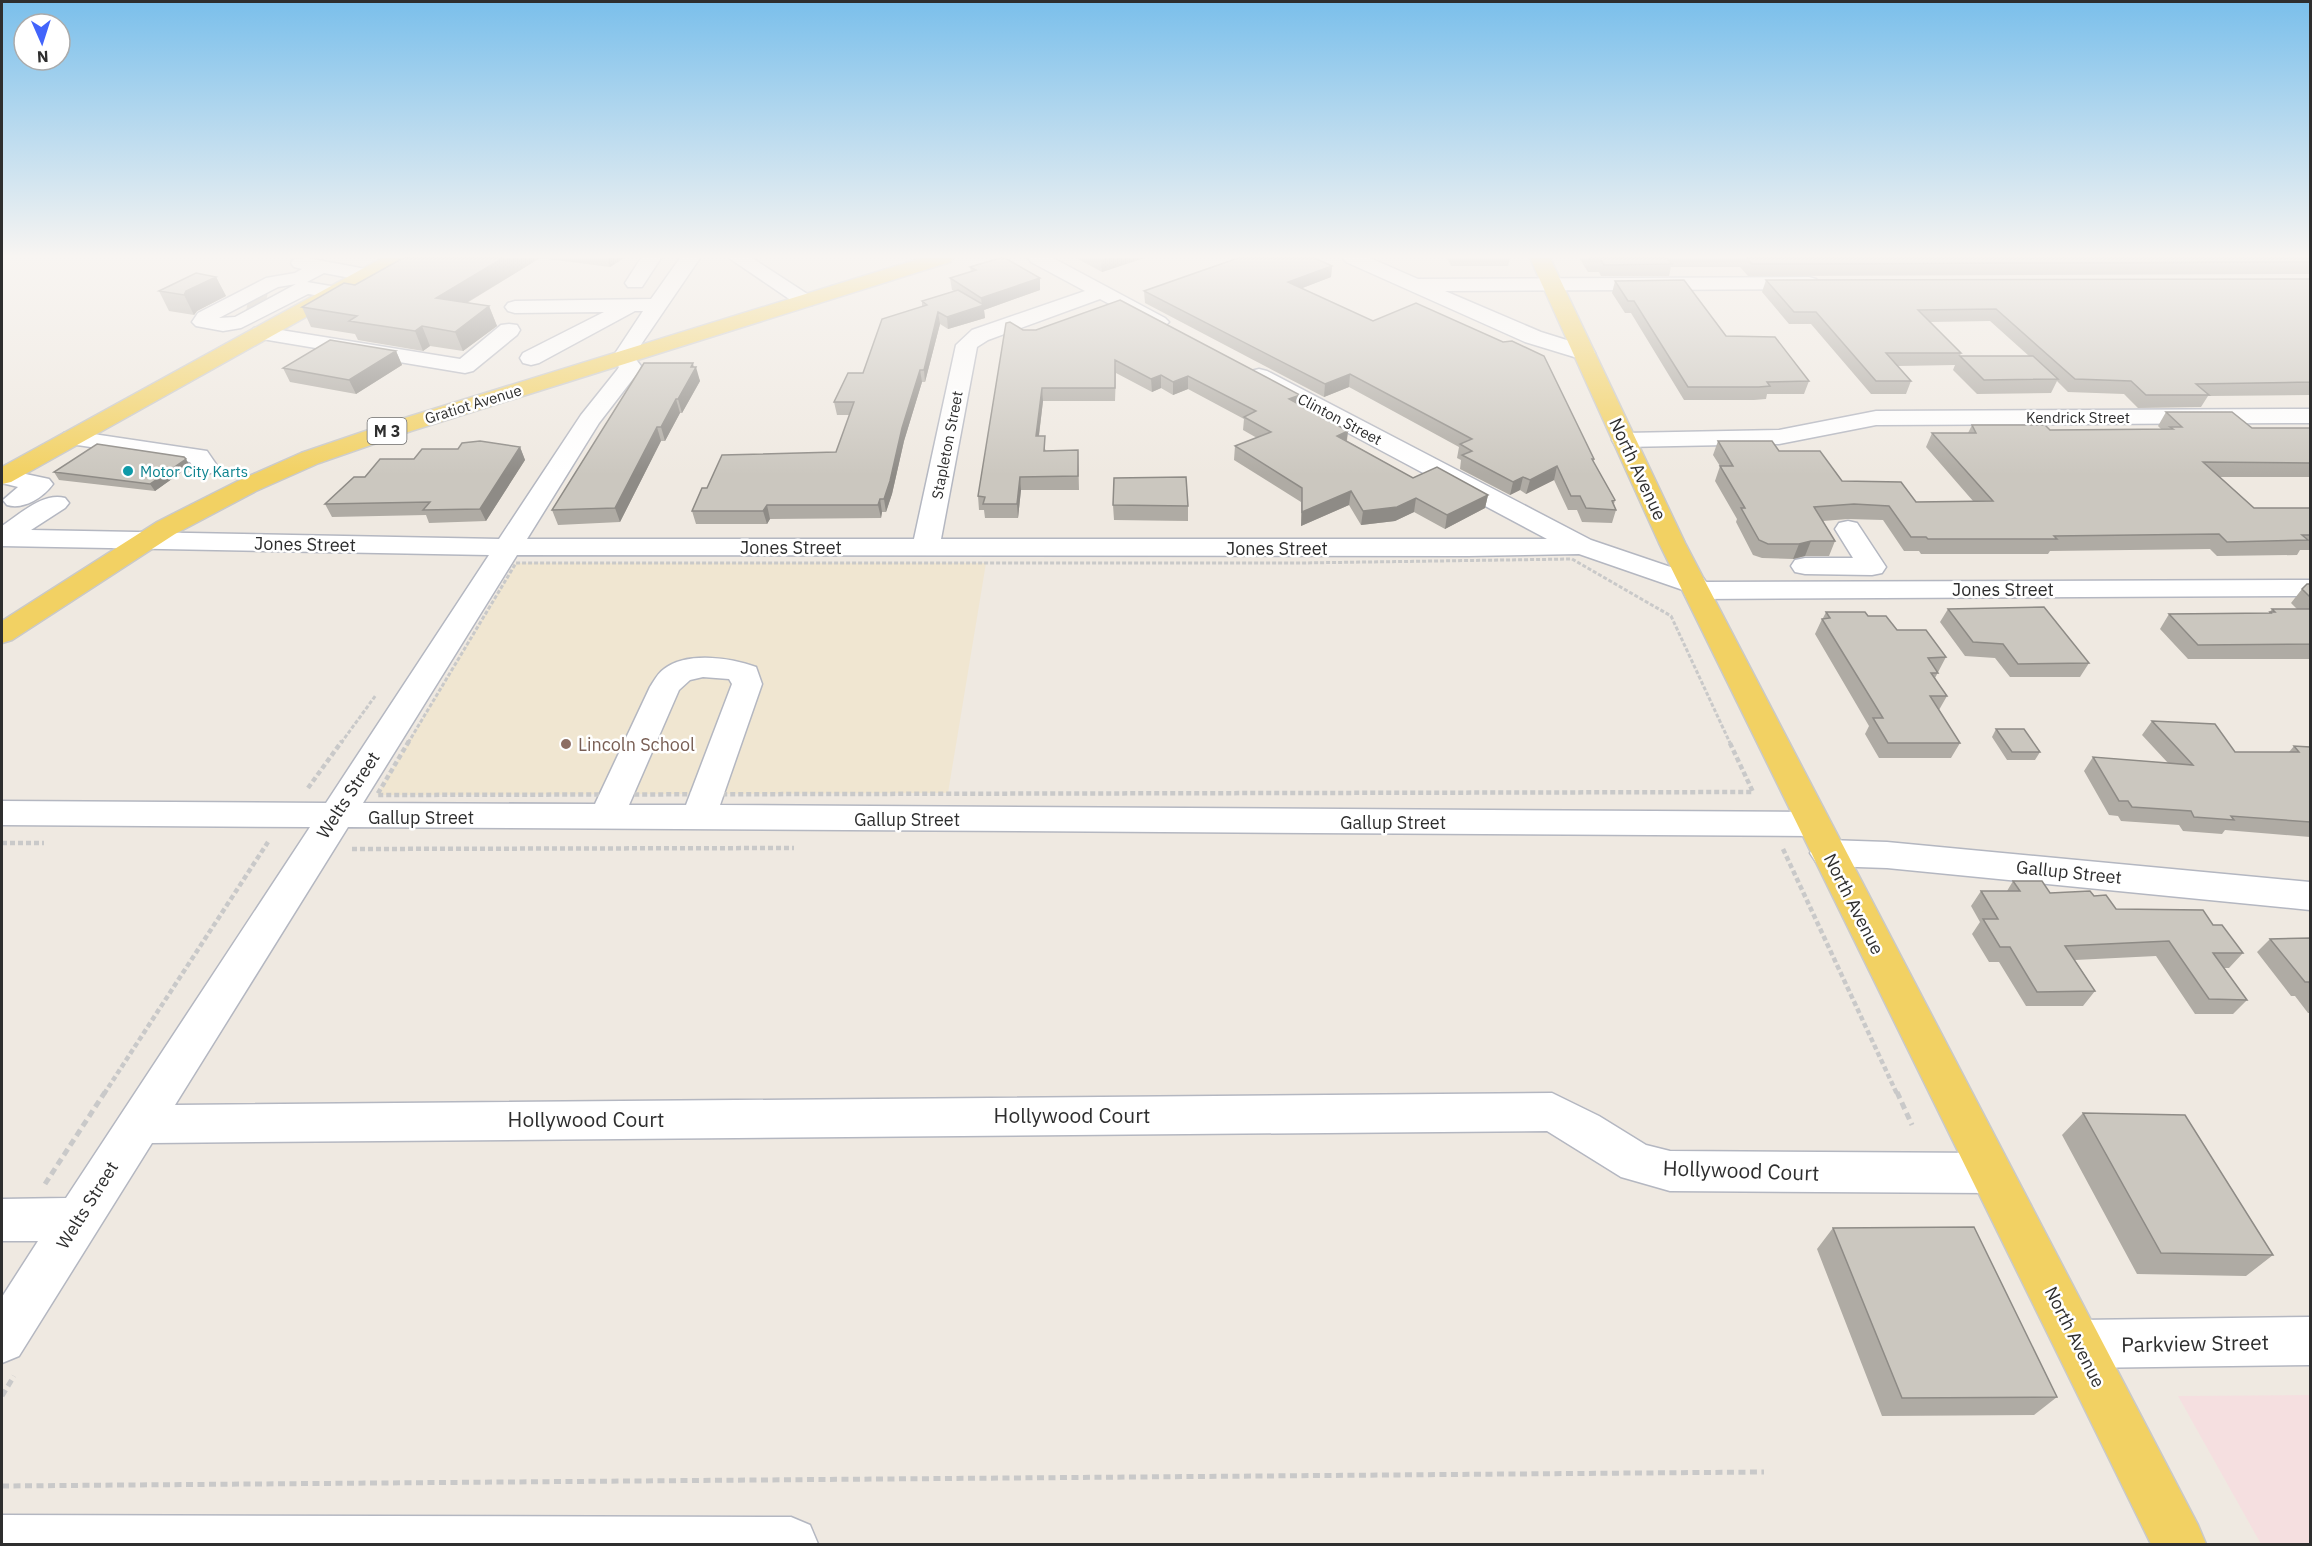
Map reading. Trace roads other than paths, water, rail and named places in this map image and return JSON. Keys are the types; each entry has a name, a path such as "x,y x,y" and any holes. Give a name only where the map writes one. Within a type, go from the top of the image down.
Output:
{"main road":[{"path":"2,477 73,438 226,330"},
{"name":"Gratiot Avenue","path":"2,634 148,539 222,498 310,458 403,426 712,330"},
{"name":"North Avenue","path":"1573,330 1694,588 2179,1545"}],"street":[{"path":"348,330 465,366 508,330"},
{"path":"531,358 586,330"},
{"name":"Welts Street","path":"2,1340 335,816 513,555 589,420 628,371 630,366 623,358 640,330"},
{"name":"Stapleton Street","path":"926,547 967,345 980,335 994,330"},
{"path":"1517,330 1584,354"},
{"name":"Clinton Street","path":"1237,364 1581,546 1613,558"},
{"name":"Kendrick Street","path":"1621,432 1779,437 1810,433 1845,422 1876,418 2310,416"},
{"path":"73,438 198,456 206,467"},
{"path":"2,477 40,484 16,501"},
{"path":"2,538 56,503"},
{"path":"1805,566 1872,567 1848,530"},
{"name":"Jones Street","path":"2,538 148,539 513,555 926,547 1468,548 1581,546"},
{"path":"1613,558 1672,543"},
{"name":"Jones Street","path":"1613,558 1694,588 2310,588"},
{"path":"615,797 665,687 672,678 680,672 699,669 735,669 745,674 747,684 706,797"},
{"name":"Gallup Street","path":"2,813 335,816 615,797 706,797 1820,839 1887,855 2310,896"},
{"name":"Hollywood Court","path":"139,1124 1552,1112 1636,1163 1670,1171 1990,1173"},
{"path":"2,1220 78,1219"},
{"name":"Parkview Street","path":"2079,1344 2310,1341"},
{"path":"2,1542 791,1545"}],"place":[{"name":"Motor City Karts","path":"128,471"},
{"name":"Lincoln School","path":"566,744"}]}
